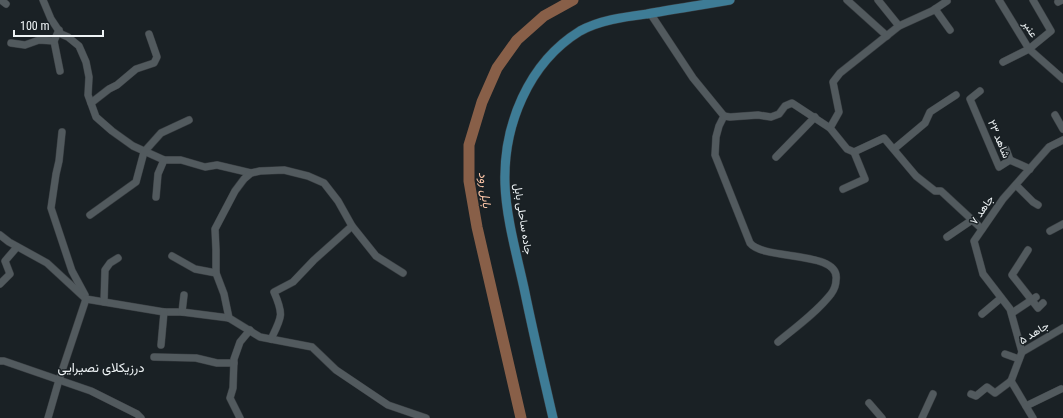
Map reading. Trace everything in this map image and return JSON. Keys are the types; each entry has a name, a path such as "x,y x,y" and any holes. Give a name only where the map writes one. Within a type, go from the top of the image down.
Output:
{"main road":[{"name":"جاده ساحلی بابل","path":"553,418 510,224 505,186 505,164 508,144 519,106 527,86 540,66 560,46 580,31 598,23 730,0"}],"street":[{"path":"43,0 51,19 61,34 68,37 80,46 86,62 88,95 96,117 133,146 164,160 181,160 205,166 216,165 251,173 284,170 308,176 324,183 338,202 352,226 376,256 403,272"},
{"path":"847,0 886,36"},
{"name":"عنبر","path":"999,0 1030,49 1063,79"},
{"path":"1003,62 1030,49 1050,31 1034,0"},
{"path":"880,1 898,26"},
{"path":"830,128 839,112 833,82 840,73 898,26 935,9 946,1"},
{"path":"935,9 950,30"},
{"path":"650,13 693,78 724,116 758,115 771,117 778,114 786,106 792,103 830,128 847,149 854,152 865,179 844,189"},
{"path":"59,30 54,41 60,71"},
{"path":"91,103 109,89 117,85 136,69 154,63 157,58 149,34"},
{"path":"11,43 26,45 39,40 54,41"},
{"name":"شاهد ۲۳","path":"980,91 970,99 999,167 1010,160 1030,168"},
{"path":"894,149 925,123 930,112 956,95"},
{"path":"1055,115 1063,129"},
{"path":"724,116 716,137 715,156 750,243 753,247 766,252 825,263 833,268 837,276 835,288 821,305 778,342"},
{"path":"776,157 815,117"},
{"path":"90,215 136,182 144,152 161,133 189,120"},
{"path":"48,418 86,299 72,271 52,208 62,132"},
{"path":"854,152 884,138 916,176 935,191 941,191 982,229"},
{"name":"جاهد ۷","path":"1022,352 1012,313 983,274 974,240 1003,199 1030,168 1049,147 1063,140"},
{"path":"1006,149 1010,160"},
{"path":"156,197 158,174 164,160"},
{"path":"229,318 224,294 216,272 214,229 235,191 244,179 251,173"},
{"path":"1016,184 1038,205"},
{"path":"947,237 972,220"},
{"path":"1050,231 1063,224"},
{"path":"271,339 281,319 281,308 274,292 293,282 314,260 352,226"},
{"path":"0,235 47,263 86,299 164,312 182,312 229,318 260,337 312,347 336,370 388,405 426,418"},
{"path":"0,284 10,274 6,261 17,246"},
{"path":"1028,250 1012,275 1034,298 1038,308 1043,303"},
{"path":"172,256 195,270 216,272"},
{"path":"104,302 105,270 110,263 118,258"},
{"path":"182,312 184,295"},
{"path":"982,314 1001,298"},
{"path":"1012,313 1034,298"},
{"path":"161,345 164,312"},
{"name":"جاهد ۵","path":"1011,381 1022,352 1063,328"},
{"path":"240,418 230,398 233,388 234,359 240,342 250,330"},
{"path":"1004,354 1019,359"},
{"path":"154,357 196,358 217,363 234,363"},
{"path":"0,361 4,361 91,392 137,414 141,418"},
{"path":"971,394 976,396 987,386 995,394 1011,381 1033,418"},
{"path":"1026,406 1061,389"},
{"path":"922,418 933,394"},
{"path":"869,402 882,418"}],"waterway":[{"name":"بابل رود","path":"521,418 477,227 469,181 469,145 482,102 497,68 517,40 544,16 573,0"}],"district":[{"name":"درزیکلای نصیرایی","path":"101,367"}]}
